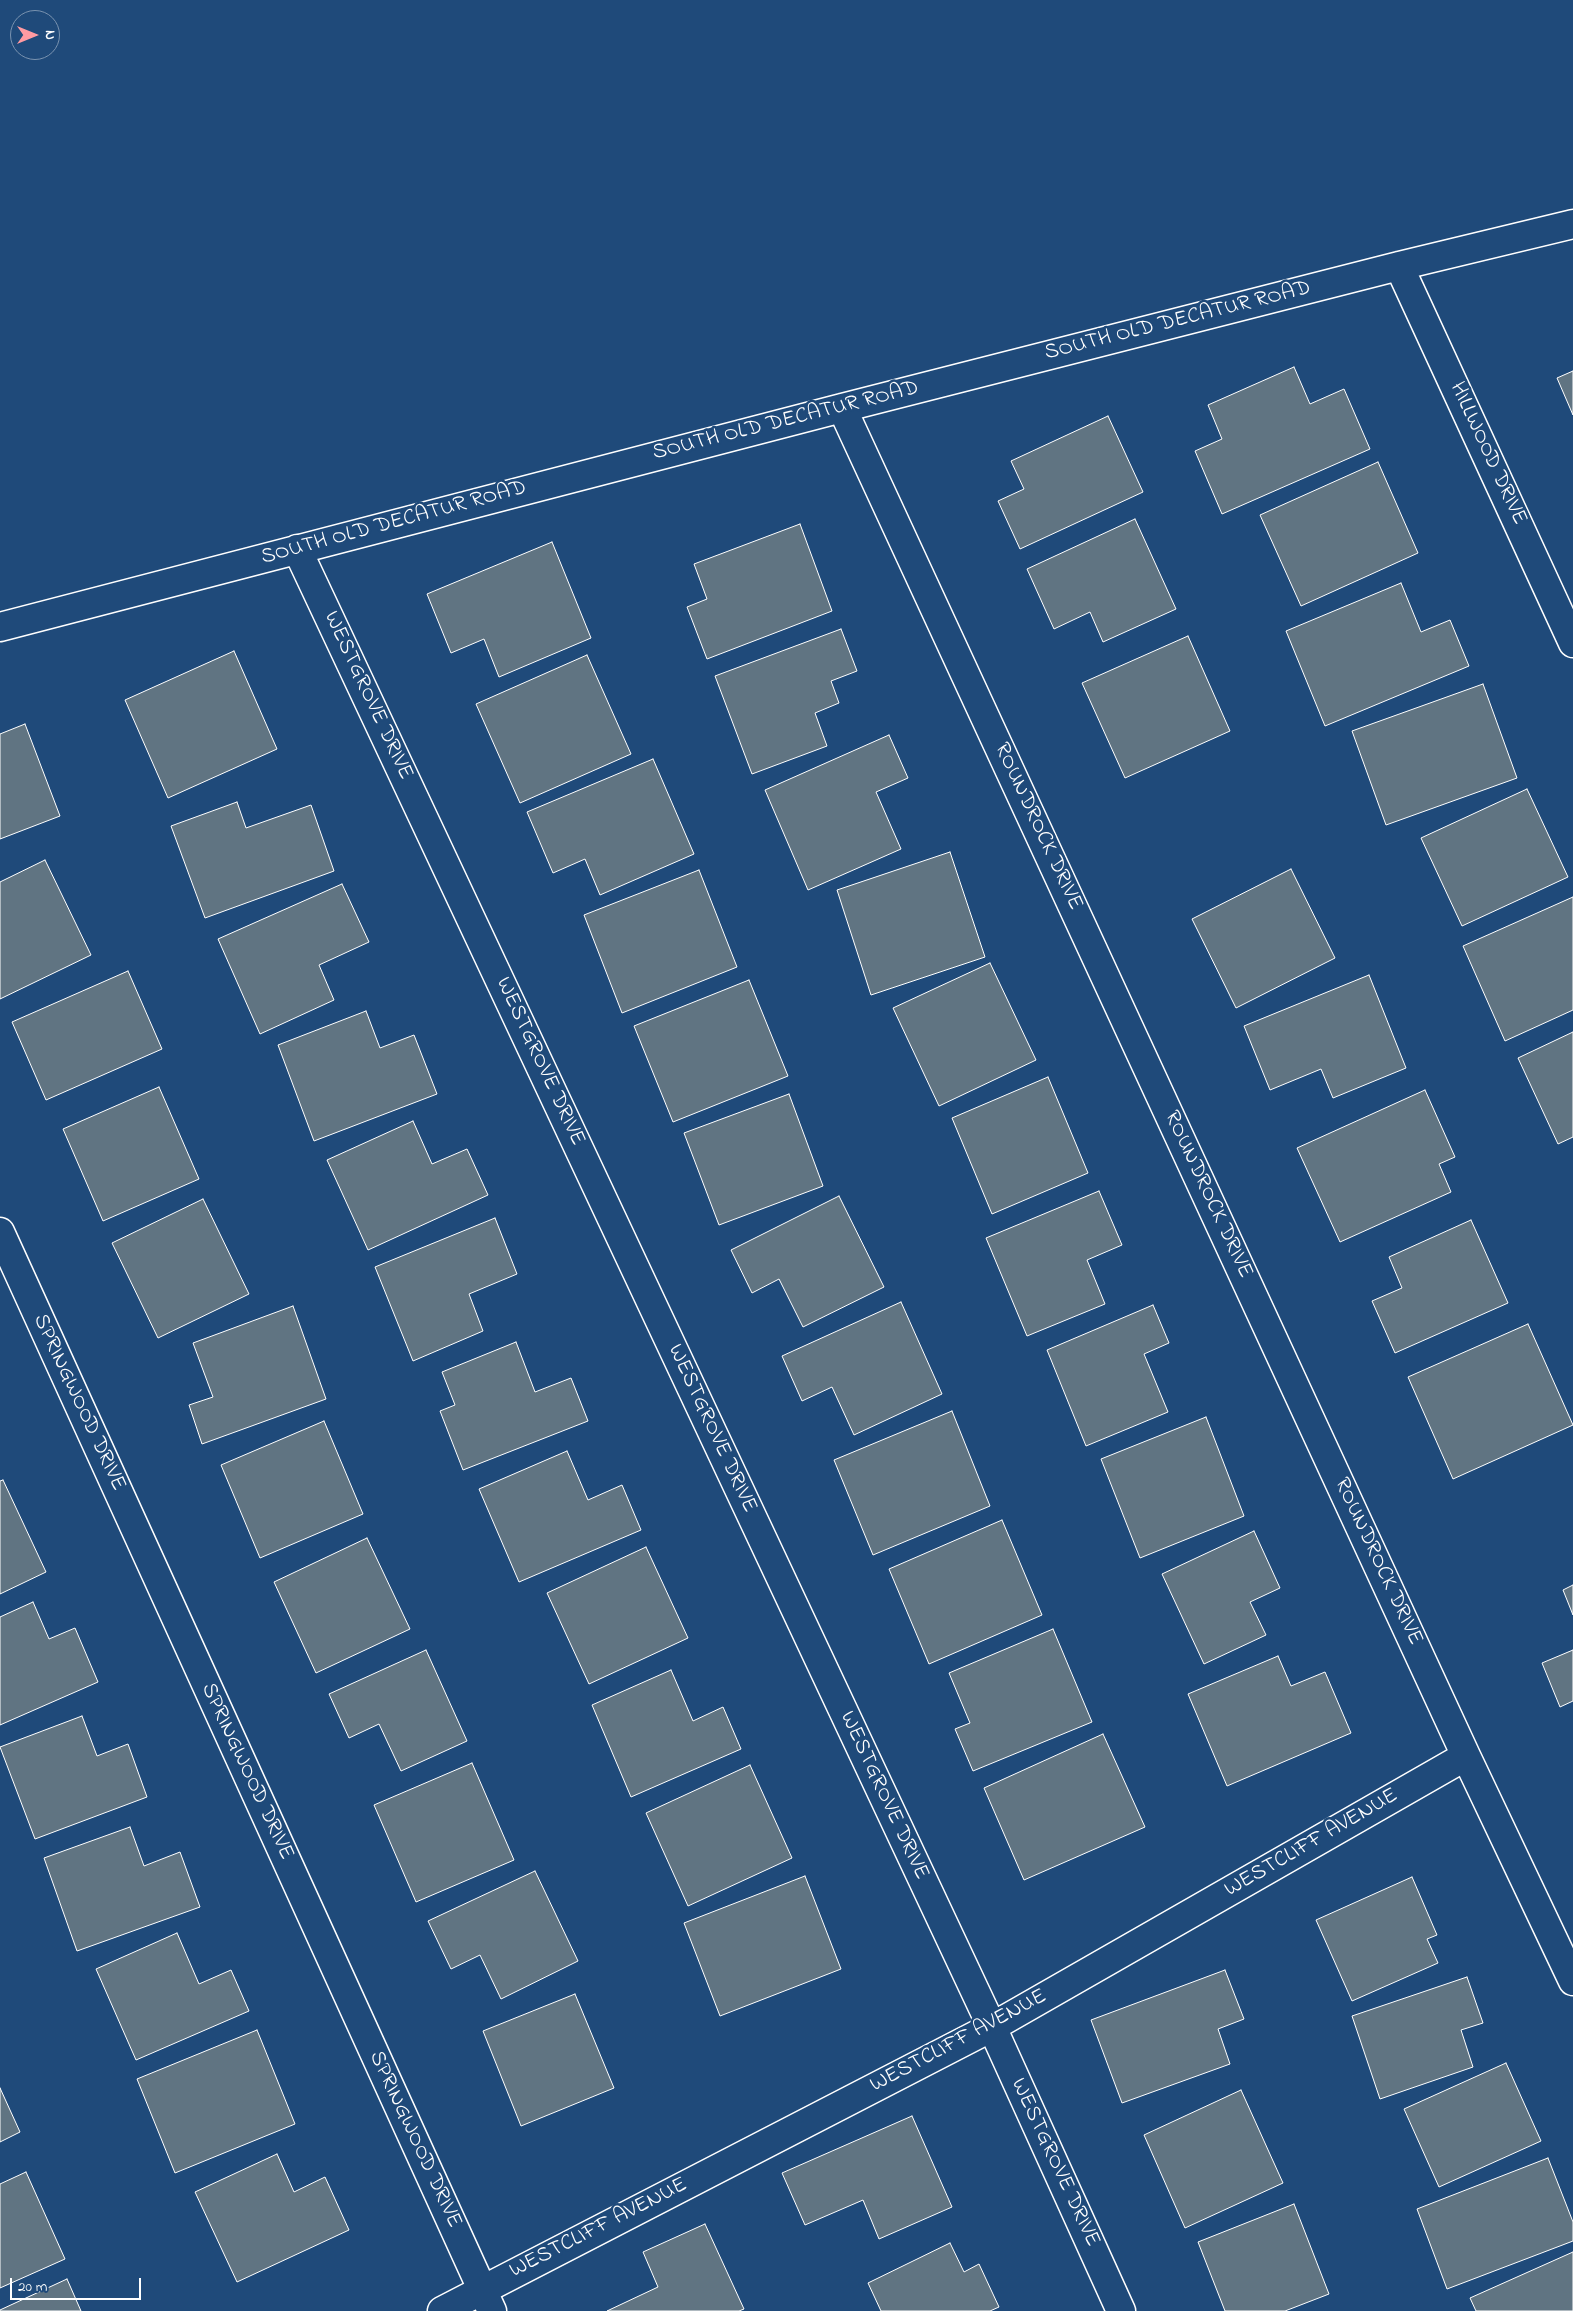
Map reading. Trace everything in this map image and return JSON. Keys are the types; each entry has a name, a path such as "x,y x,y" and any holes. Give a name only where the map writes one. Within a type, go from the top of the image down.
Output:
{"street":[{"name":"SOUTH OLD DECATUR ROAD","path":"0,627 842,408 1399,266 1573,224"},
{"name":"HILLWOOD DRIVE","path":"1399,266 1573,643"},
{"name":"ROUNDROCK DRIVE","path":"842,408 1466,1756 1573,1981"},
{"name":"WESTGROVE DRIVE","path":"298,549 992,2027 1121,2311"},
{"name":"SPRINGWOOD DRIVE","path":"0,1232 487,2300"},
{"name":"WESTCLIFF AVENUE","path":"442,2311 487,2300 992,2027 1466,1756"}],"building":[{"path":"1294,367 1310,404 1344,389 1370,449 1222,514 1195,451 1222,439 1208,405"},
{"path":"1573,371 1573,415 1557,378"},
{"path":"1108,416 1143,492 1020,549 998,501 1024,489 1011,461"},
{"path":"1378,462 1418,553 1301,606 1260,515"},
{"path":"1135,519 1176,609 1103,642 1090,612 1054,629 1027,569"},
{"path":"800,524 832,611 707,659 687,607 707,599 694,564"},
{"path":"552,542 591,638 499,677 484,639 451,653 427,594"},
{"path":"1401,583 1421,632 1450,620 1469,666 1325,726 1286,631"},
{"path":"841,629 857,671 831,681 839,703 815,713 827,746 752,774 715,676"},
{"path":"1188,636 1230,731 1125,778 1082,683"},
{"path":"234,651 277,749 168,798 125,700"},
{"path":"587,655 631,754 520,803 476,704"},
{"path":"1483,684 1517,778 1386,825 1352,731"},
{"path":"25,724 60,816 0,839 0,734"},
{"path":"889,735 908,778 876,792 901,849 808,890 765,790"},
{"path":"653,759 694,854 600,895 585,859 553,873 527,812"},
{"path":"1527,789 1568,877 1462,926 1421,838"},
{"path":"237,802 246,828 311,805 334,871 205,918 171,826"},
{"path":"950,852 985,957 871,995 837,890"},
{"path":"45,860 91,955 0,999 0,882"},
{"path":"1291,869 1335,958 1236,1008 1192,919"},
{"path":"699,870 737,967 622,1013 584,915"},
{"path":"342,884 369,942 319,965 334,1000 260,1034 218,939"},
{"path":"1573,897 1573,1010 1505,1041 1463,946"},
{"path":"990,963 1036,1060 939,1106 893,1008"},
{"path":"128,971 162,1049 46,1100 12,1022"},
{"path":"1369,975 1406,1068 1333,1098 1321,1069 1270,1090 1244,1026"},
{"path":"749,980 788,1076 673,1122 634,1026"},
{"path":"366,1011 380,1048 414,1035 437,1094 314,1141 278,1045"},
{"path":"1573,1032 1573,1137 1558,1144 1518,1058"},
{"path":"1048,1077 1088,1173 992,1214 952,1118"},
{"path":"159,1087 199,1179 103,1221 63,1129"},
{"path":"1425,1090 1455,1157 1439,1164 1451,1192 1340,1242 1297,1148"},
{"path":"789,1094 823,1186 719,1225 684,1133"},
{"path":"413,1121 432,1164 467,1149 488,1195 368,1250 327,1160"},
{"path":"1099,1191 1122,1245 1087,1260 1105,1304 1027,1336 986,1238"},
{"path":"839,1196 884,1287 803,1327 779,1279 752,1293 731,1250"},
{"path":"203,1199 249,1294 158,1338 112,1243"},
{"path":"495,1218 517,1274 469,1294 483,1331 413,1361 375,1267"},
{"path":"1471,1220 1508,1303 1395,1353 1372,1301 1402,1288 1389,1257"},
{"path":"901,1302 942,1394 854,1435 832,1387 802,1401 782,1356"},
{"path":"1153,1305 1169,1343 1144,1354 1168,1412 1086,1446 1047,1350"},
{"path":"293,1306 326,1399 202,1444 189,1405 213,1397 193,1343"},
{"path":"1528,1324 1573,1425 1453,1479 1408,1377"},
{"path":"516,1342 535,1392 571,1378 588,1421 463,1470 440,1411 455,1405 442,1372"},
{"path":"952,1411 990,1506 873,1555 834,1460"},
{"path":"1206,1417 1244,1516 1140,1558 1101,1459"},
{"path":"324,1421 363,1514 260,1558 221,1465"},
{"path":"567,1451 588,1500 622,1485 641,1530 519,1582 479,1489"},
{"path":"3,1480 46,1572 0,1594 0,1481"},
{"path":"1002,1520 1042,1615 929,1664 889,1569"},
{"path":"1254,1531 1280,1588 1250,1602 1266,1635 1204,1664 1162,1574"},
{"path":"367,1538 410,1629 316,1673 274,1582"},
{"path":"646,1547 688,1638 589,1684 547,1593"},
{"path":"1573,1585 1573,1615 1563,1590"},
{"path":"33,1602 49,1639 75,1628 98,1682 0,1725 0,1617"},
{"path":"1053,1629 1092,1722 973,1771 955,1729 970,1723 949,1673"},
{"path":"426,1650 467,1741 401,1771 379,1724 349,1738 329,1694"},
{"path":"1573,1650 1573,1701 1560,1707 1542,1663"},
{"path":"1278,1656 1291,1686 1325,1672 1351,1733 1227,1786 1188,1694"},
{"path":"671,1670 693,1721 723,1707 741,1749 631,1797 592,1705"},
{"path":"82,1716 97,1756 128,1744 147,1797 35,1839 0,1747"},
{"path":"1103,1734 1145,1827 1024,1880 984,1788"},
{"path":"472,1763 514,1860 416,1902 374,1805"},
{"path":"750,1765 792,1858 688,1906 646,1813"},
{"path":"130,1827 144,1866 180,1852 200,1907 77,1951 44,1858"},
{"path":"535,1871 578,1961 501,1999 480,1955 451,1969 428,1921"},
{"path":"805,1876 841,1969 720,2016 684,1923"},
{"path":"1412,1877 1437,1935 1427,1939 1438,1963 1352,2001 1316,1920"},
{"path":"177,1933 199,1984 231,1970 249,2011 136,2060 96,1969"},
{"path":"1225,1970 1244,2019 1218,2029 1230,2064 1122,2103 1091,2020"},
{"path":"1467,1977 1483,2023 1461,2030 1473,2067 1380,2099 1352,2016"},
{"path":"575,1994 614,2088 521,2126 483,2031"},
{"path":"257,2030 295,2124 175,2173 137,2079"},
{"path":"1506,2063 1541,2141 1439,2187 1404,2109"},
{"path":"0,2088 20,2132 0,2142"},
{"path":"1241,2090 1283,2183 1185,2228 1144,2135"},
{"path":"912,2116 952,2207 879,2239 863,2200 805,2225 782,2173"},
{"path":"277,2154 294,2192 325,2177 349,2230 237,2282 195,2192"},
{"path":"1548,2158 1573,2222 1573,2241 1447,2289 1417,2209"},
{"path":"26,2172 65,2259 0,2288 0,2184"},
{"path":"1294,2204 1329,2294 1285,2311 1225,2311 1198,2242"},
{"path":"705,2224 744,2309 739,2311 607,2311 658,2287 643,2252"},
{"path":"950,2243 964,2272 979,2264 999,2307 990,2311 881,2311 868,2283"},
{"path":"1573,2252 1573,2311 1476,2311 1470,2298"},
{"path":"67,2279 81,2311 0,2311 0,2310"}]}
